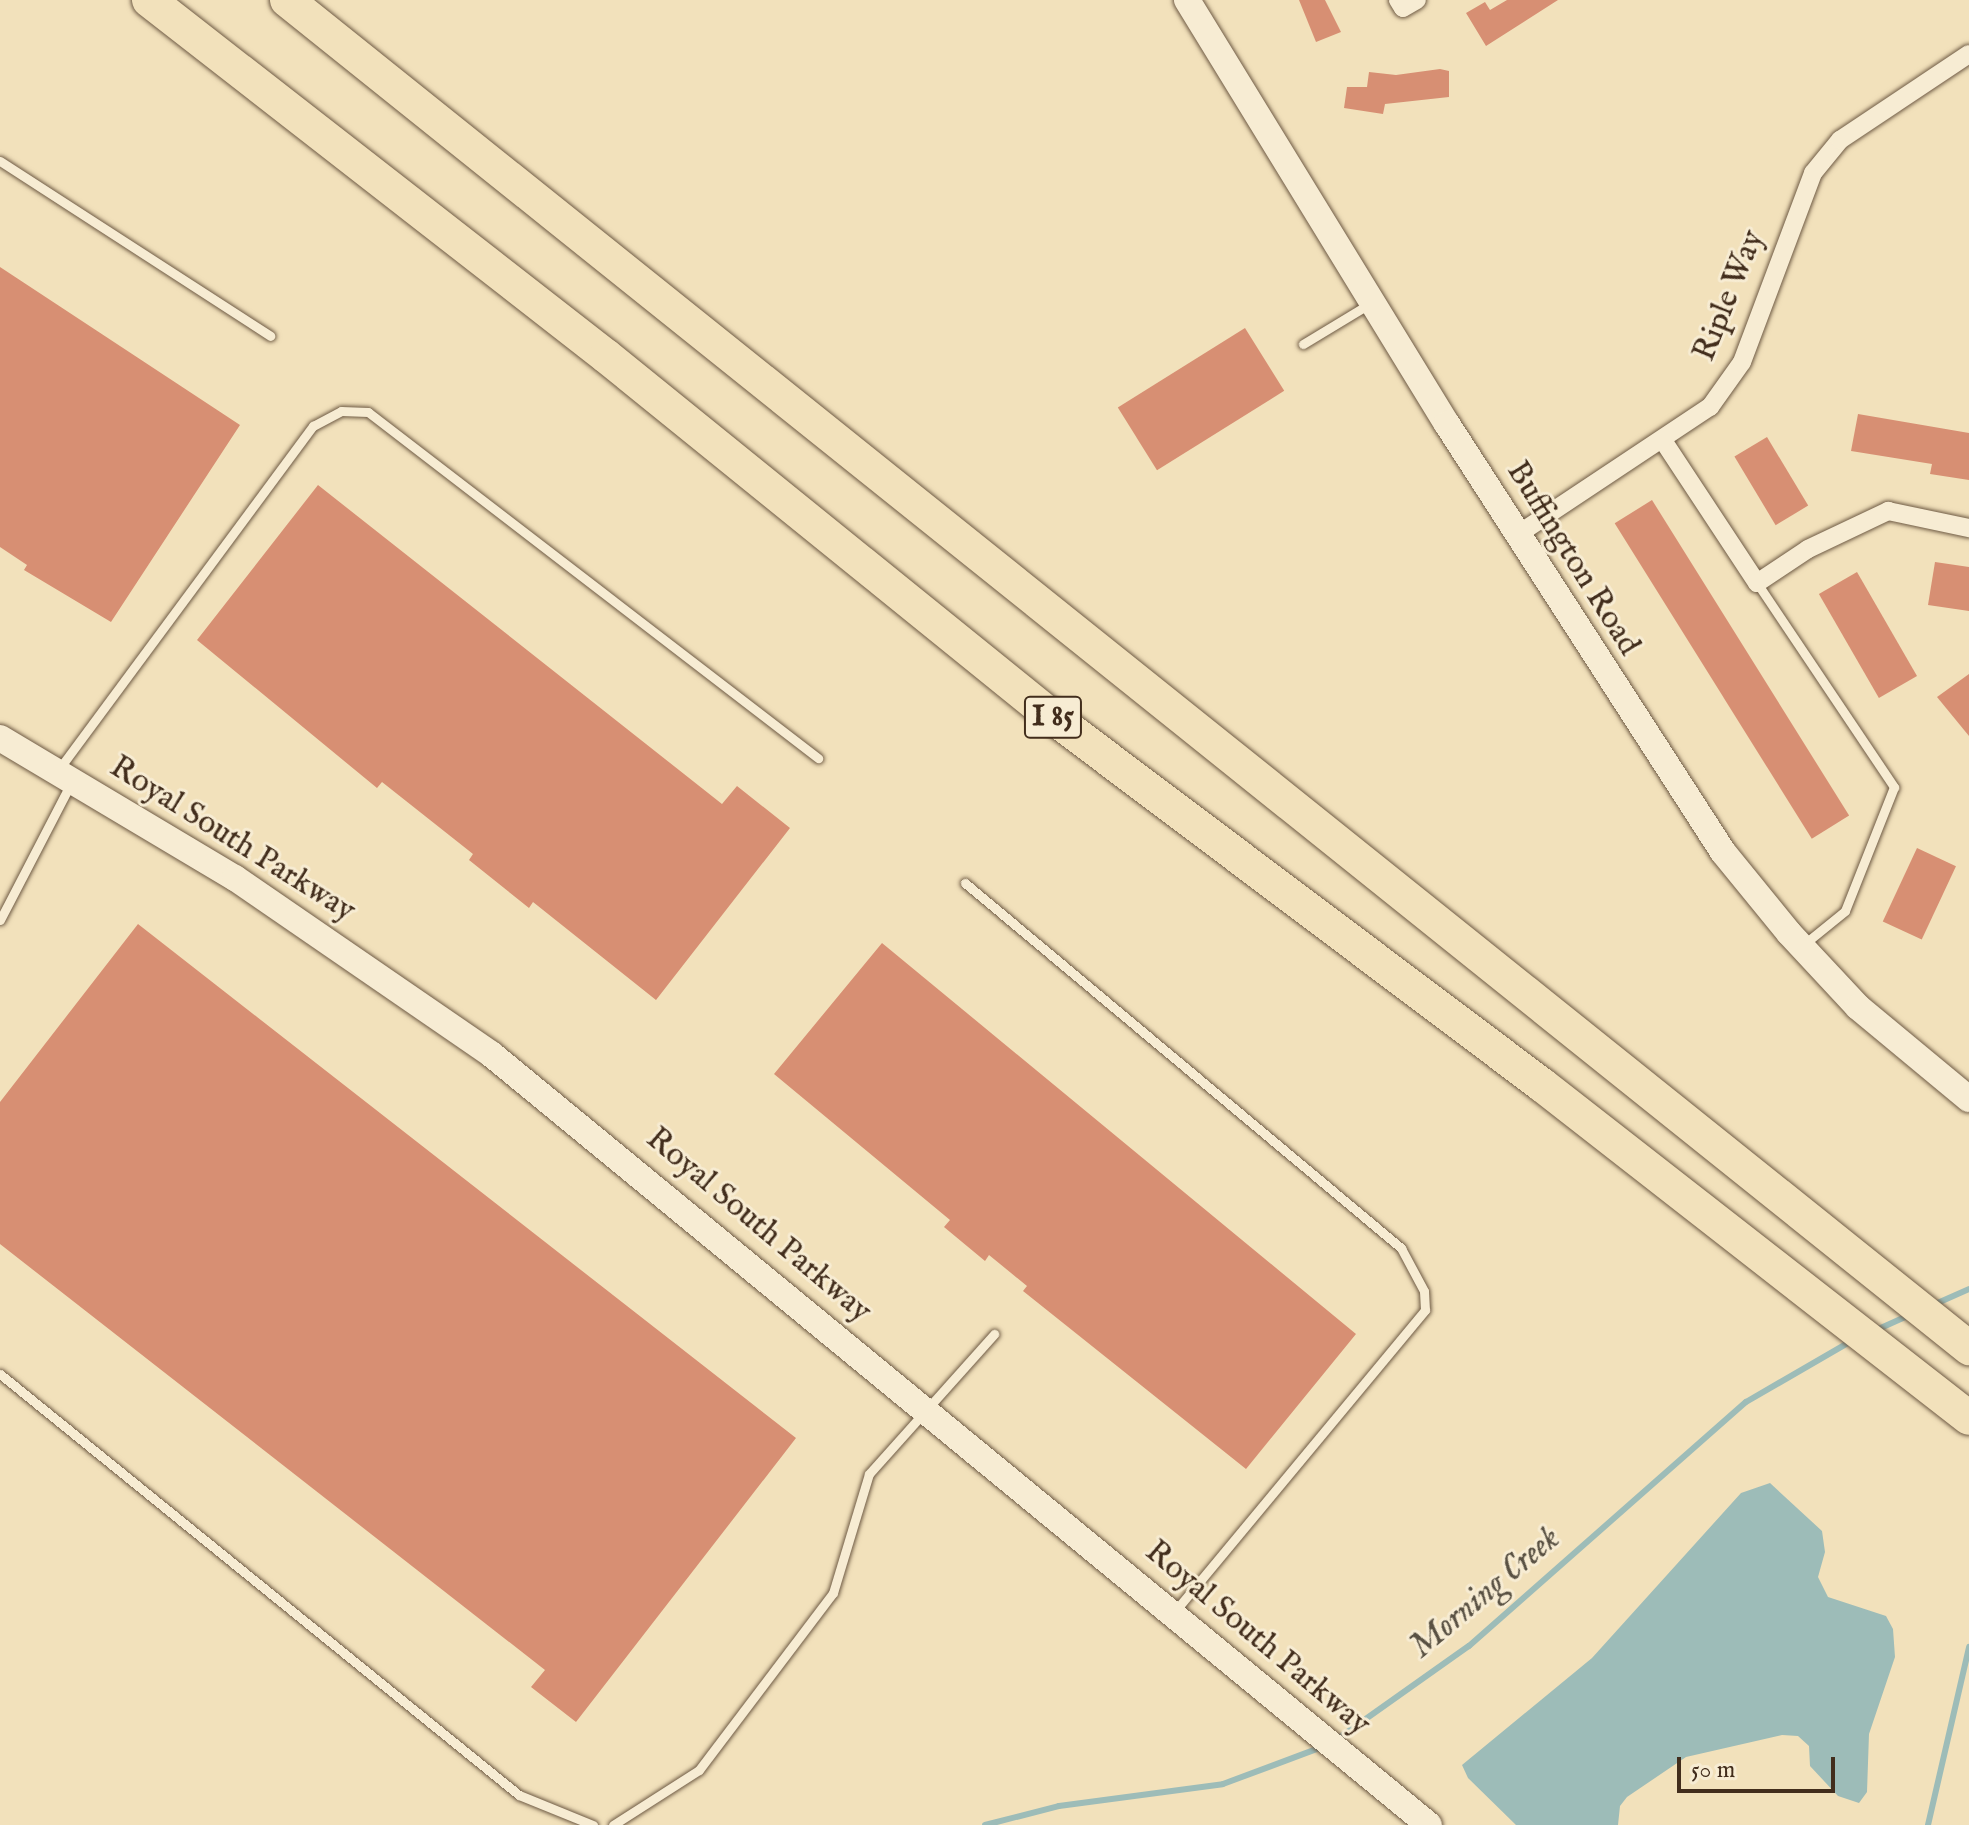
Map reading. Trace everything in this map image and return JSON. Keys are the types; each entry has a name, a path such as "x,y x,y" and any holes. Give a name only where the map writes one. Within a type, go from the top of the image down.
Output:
{"highway":[{"name":"I 85","path":"149,0 606,356 1046,712 1542,1085 1969,1418"},
{"name":"I 85","path":"287,0 1969,1348"}],"street":[{"name":"Buffington Road","path":"1187,0 1517,535 1723,852 1801,946 1858,1007 1969,1099"},
{"path":"1398,0 1403,8 1417,0"},
{"name":"Riple Way","path":"1517,535 1664,442 1710,407 1742,362 1813,173 1840,140 1969,54"},
{"path":"1664,442 1757,583 1808,549 1888,511 1969,528"},
{"name":"Royal South Parkway","path":"0,738 235,878 491,1054 1429,1825"}],"lane":[{"path":"0,161 270,336"},
{"path":"1303,344 1372,302"},
{"path":"0,920 64,777 313,426 341,411 368,412 818,758"},
{"path":"1757,583 1894,787 1845,911 1801,946"},
{"path":"965,883 1401,1248 1424,1291 1425,1310 1173,1613"},
{"path":"613,1825 699,1770 833,1593 869,1474 924,1407 994,1334"},
{"path":"0,1374 519,1795 593,1825"}],"water":[{"path":"1770,1483 1822,1531 1825,1552 1818,1577 1828,1597 1886,1616 1893,1629 1895,1657 1869,1734 1867,1792 1859,1803 1838,1796 1810,1766 1809,1746 1798,1736 1782,1735 1686,1757 1627,1797 1620,1806 1618,1825 1516,1825 1468,1778 1462,1765 1592,1658 1741,1493"}],"building":[{"path":"1299,0 1325,0 1341,32 1316,42"},
{"path":"1507,0 1558,0 1486,46 1466,13 1485,2 1490,10"},
{"path":"1440,69 1449,71 1449,97 1385,104 1383,114 1344,108 1347,87 1367,87 1369,72 1396,75"},
{"path":"0,267 240,425 111,622 24,570 27,565 0,547"},
{"path":"1245,328 1284,391 1157,470 1118,407"},
{"path":"1858,414 1969,433 1969,480 1930,474 1932,464 1851,451"},
{"path":"1767,437 1808,506 1776,525 1734,457"},
{"path":"318,485 722,804 737,786 790,828 656,1000 533,902 529,908 469,860 473,854 382,782 377,788 197,640"},
{"path":"1652,500 1849,815 1812,839 1615,523"},
{"path":"1935,562 1969,567 1969,611 1928,605"},
{"path":"1857,572 1917,676 1879,698 1819,594"},
{"path":"1969,674 1969,736 1937,697"},
{"path":"1917,848 1956,866 1922,940 1883,921"},
{"path":"138,924 796,1438 576,1722 531,1687 545,1670 0,1244 0,1102"},
{"path":"882,943 1356,1334 1246,1469 1023,1291 1027,1286 989,1255 985,1261 944,1227 950,1220 774,1074"}],"waterway":[{"name":"Morning Creek","path":"1933,1305 1969,1289"},
{"name":"Morning Creek","path":"1874,1331 1912,1314"},
{"name":"Morning Creek","path":"1336,1740 1469,1646 1746,1402 1853,1340"},
{"path":"1928,1825 1969,1647"},
{"name":"Morning Creek","path":"985,1825 1059,1806 1223,1784 1322,1747"}]}
